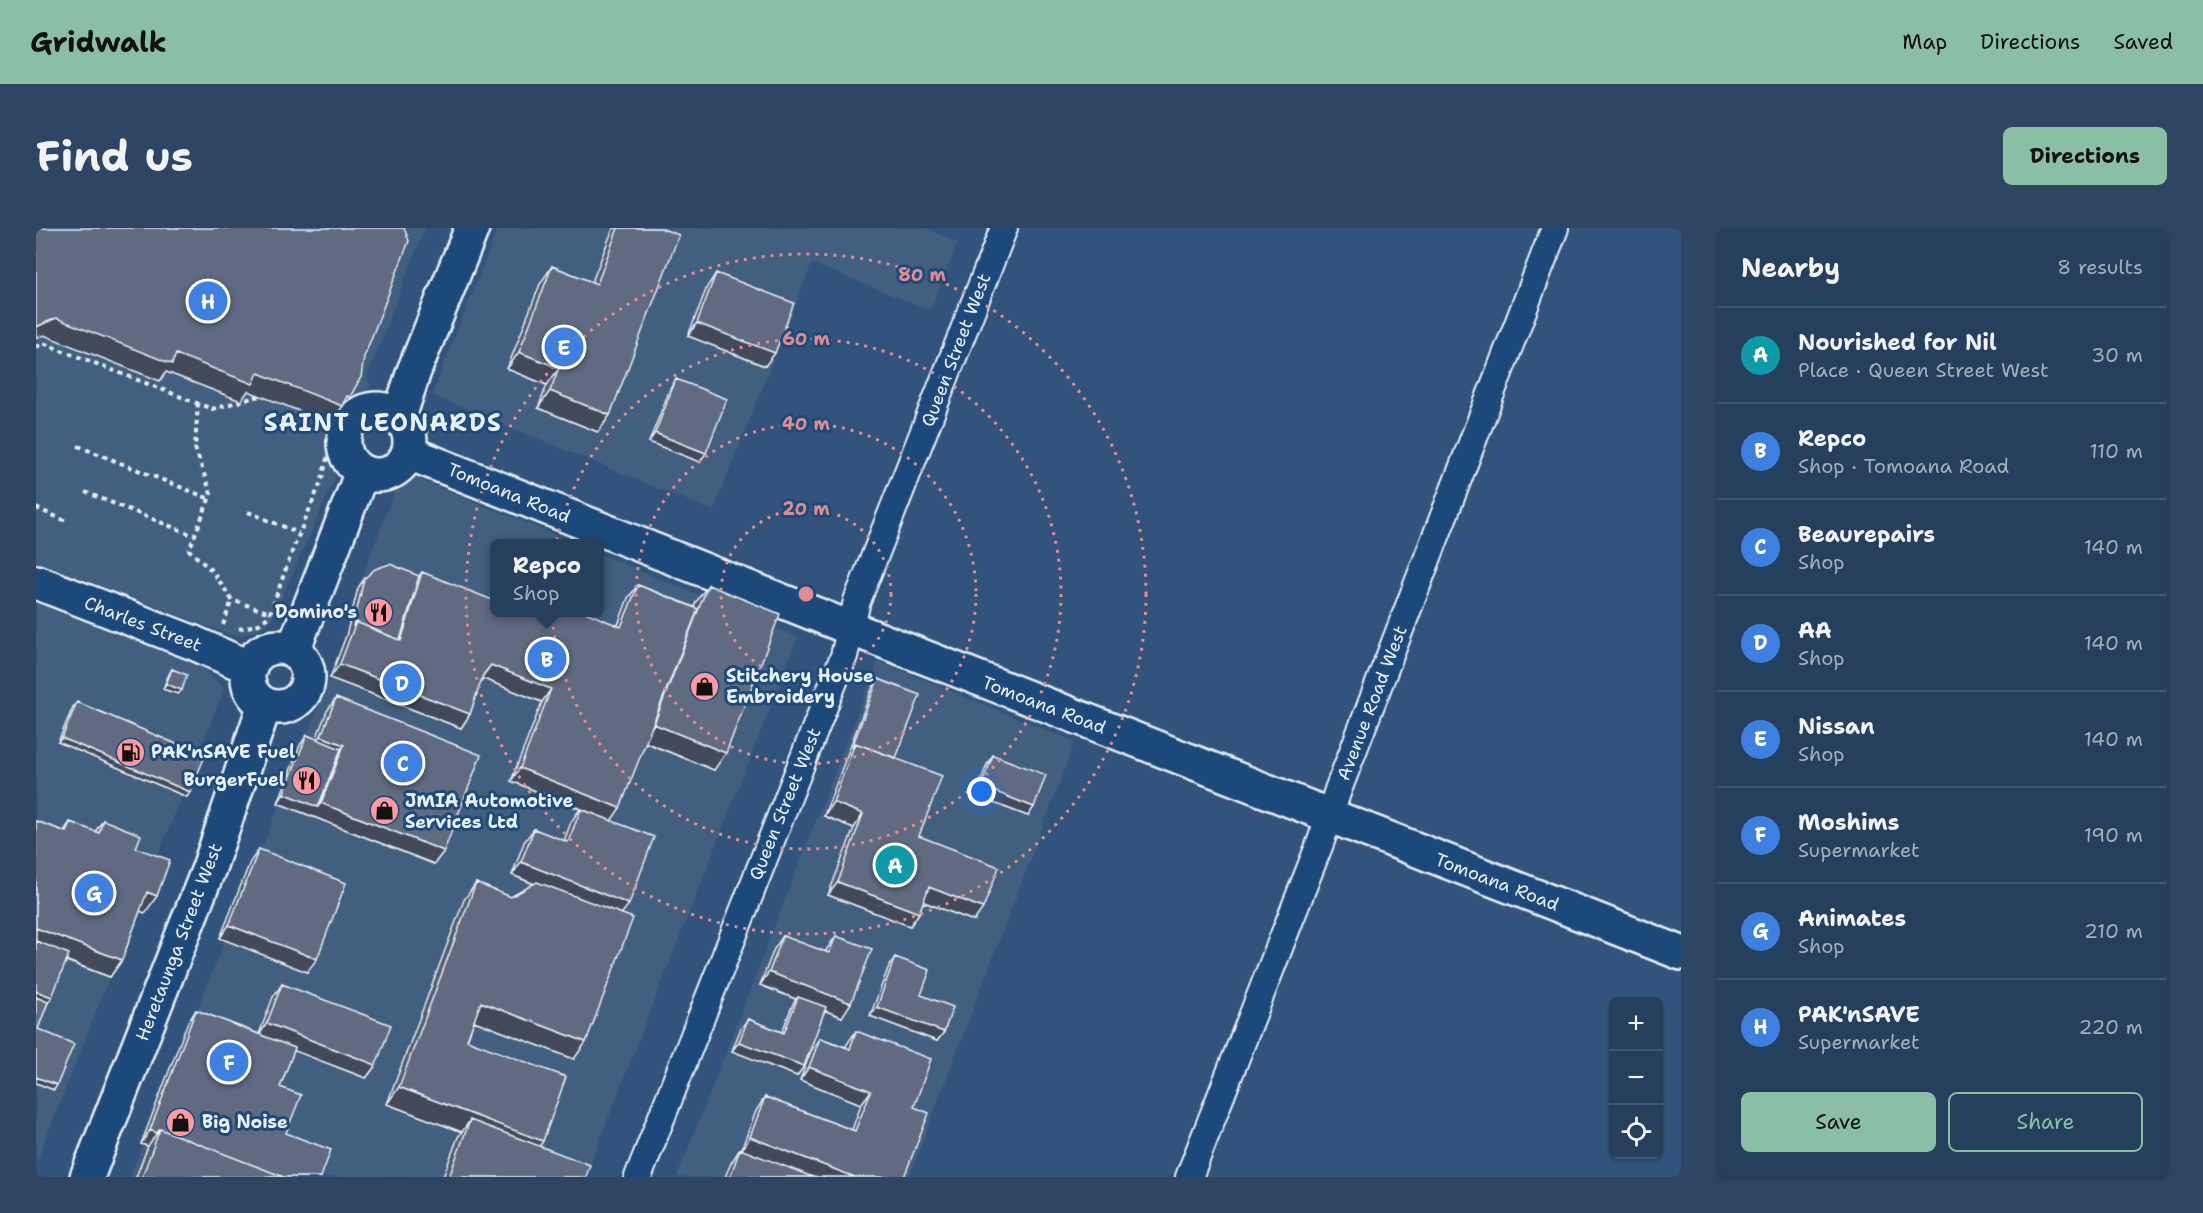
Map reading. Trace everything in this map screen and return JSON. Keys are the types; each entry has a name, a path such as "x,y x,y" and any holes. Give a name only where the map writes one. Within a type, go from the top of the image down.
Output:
{"street":[{"path":"393,413 450,228"},
{"path":"393,413 414,371 472,228"},
{"name":"Queen Street West","path":"638,1177 844,656 857,601 1004,228"},
{"name":"Avenue Road West","path":"1189,1177 1555,228"},
{"path":"364,411 393,413 410,434 409,453 401,466 388,474 372,475 362,472 349,459 344,446 345,432 338,419 364,411"},
{"name":"Tomoana Road","path":"409,453 1681,953"},
{"path":"293,651 362,472"},
{"name":"Charles Street","path":"36,582 194,643 250,668"},
{"path":"276,647 293,651 302,659 306,668 307,687 295,702 286,706 277,707 266,704 253,692 249,682 250,668 259,654 266,649 276,647"},
{"name":"Heretaunga Street West","path":"87,1177 209,868 266,704"}],"path":[{"path":"36,347 43,343 212,409 264,394"},
{"path":"198,403 195,448 211,494 189,550 213,572 232,600 270,613"},
{"path":"232,600 220,624 240,629 259,624 270,613 299,533 322,479 338,419"},
{"path":"78,446 210,499"},
{"path":"85,492 195,536"},
{"path":"36,508 66,521"},
{"path":"248,512 299,533"}],"shaded area":[{"path":"36,228 425,228 367,376 370,386 350,413 341,430 336,453 335,478 272,619 260,629 243,635 228,634 36,561"},
{"path":"498,228 925,228 958,243 930,310 812,263 713,511 432,395"},
{"path":"402,472 564,539 490,539 490,617 604,617 604,556 798,637 585,1177 130,1177 330,678 346,636 358,588"},
{"path":"36,599 155,643 200,665 224,689 36,1163"},
{"path":"878,661 1075,742 909,1177 677,1177"}],"building":[{"path":"36,228 404,228 409,241 364,357 361,377 342,406 258,373 253,384 176,354 172,364 56,318 36,327"},
{"path":"618,228 660,228 679,235 610,415 550,391 559,368 519,352 552,266 597,284"},
{"path":"716,273 794,303 775,353 697,323"},
{"path":"676,379 727,399 706,453 655,433"},
{"name":"Domino's","path":"390,564 419,576 400,640 356,622 353,627 364,579 375,569"},
{"path":"422,572 490,599 490,617 597,617 621,627 638,585 698,609 620,808 520,768 551,689 491,665 483,675 470,714 340,664 356,622 401,641"},
{"name":"Stitchery House Embroidery","path":"708,585 780,614 726,753 654,724"},
{"path":"172,669 187,675 182,690 166,684"},
{"path":"878,679 920,695 896,758 855,743 852,747"},
{"path":"336,698 481,755 444,851 321,803 344,745 321,736"},
{"name":"PAK'nSAVE Fuel","path":"77,702 205,756 190,792 62,738"},
{"name":"BurgerFuel","path":"307,735 341,749 318,807 284,793"},
{"path":"855,743 942,776 919,836 999,867 983,908 929,887 919,913 838,882 863,814 833,802"},
{"path":"993,755 1046,775 1034,807 981,786"},
{"path":"581,809 654,837 629,904 521,862 534,829 568,842"},
{"path":"103,820 141,835 136,848 170,860 157,896 147,892 122,960 36,928 36,821 66,832 70,822 99,833"},
{"path":"259,849 346,883 317,959 229,925"},
{"path":"537,882 633,918 586,1042 481,1002 467,1040 566,1077 543,1141 399,1087 476,883 511,897"},
{"path":"783,936 829,953 836,936 872,949 851,1003 769,972"},
{"path":"36,941 69,954 52,997 36,991"},
{"path":"895,957 930,970 921,995 953,1007 944,1032 877,1007"},
{"path":"282,984 391,1025 376,1065 267,1023"},
{"path":"36,997 48,1002 38,1029 74,1044 57,1085 36,1077"},
{"path":"798,997 826,1007 804,1066 739,1042 748,1019 784,1033"},
{"path":"196,1010 295,1048 280,1087 301,1095 286,1133 331,1150 321,1177 284,1177 160,1129 157,1133 150,1130"},
{"path":"856,1031 931,1059 914,1107 929,1113 904,1177 855,1177 750,1137 765,1097 855,1131 871,1091 809,1067 820,1038 850,1049"},
{"path":"470,1120 590,1165 586,1177 449,1177"},
{"path":"160,1129 284,1177 142,1177"},
{"path":"740,1149 813,1177 730,1177"}],"place":[{"name":"PAK'nSAVE","path":"208,301"},
{"name":"Nissan","path":"564,347"},
{"name":"Domino's","path":"378,612"},
{"name":"Repco","path":"547,659"},
{"name":"AA","path":"402,683"},
{"name":"Stitchery House Embroidery","path":"705,686"},
{"name":"PAK'nSAVE Fuel","path":"130,752"},
{"name":"Beaurepairs","path":"403,763"},
{"name":"BurgerFuel","path":"306,780"},
{"name":"JMIA Automotive Services Ltd","path":"384,811"},
{"name":"Nourished for Nil","path":"895,865"},
{"name":"Animates","path":"94,893"},
{"name":"Moshims","path":"229,1062"},
{"name":"Big Noise","path":"181,1122"}],"district":[{"name":"SAINT LEONARDS","path":"383,423"}]}
